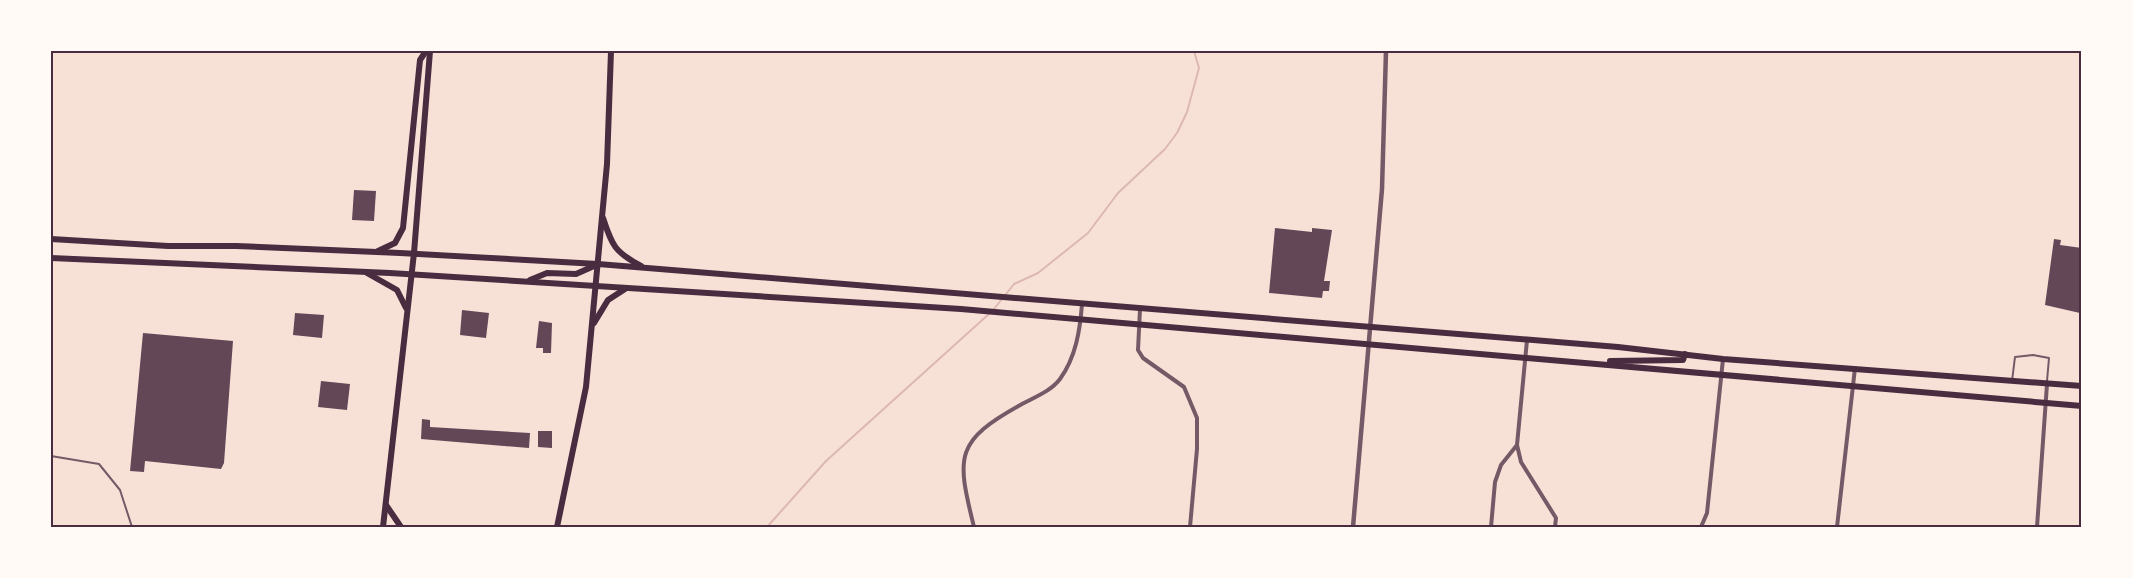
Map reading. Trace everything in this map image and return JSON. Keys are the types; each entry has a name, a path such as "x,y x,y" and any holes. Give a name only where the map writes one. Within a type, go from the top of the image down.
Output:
{"main road":[{"path":"375,252 394,243 403,228 420,60 428,51"},
{"path":"383,527 412,275 428,51"},
{"path":"557,527 584,405 603,215 610,111 611,51"},
{"path":"603,215 610,240 616,250 644,268"},
{"path":"51,239 168,246 236,246 414,253 598,264 1527,340 1723,359 2082,386"},
{"path":"51,258 596,285 961,309 1598,362 2082,406"},
{"path":"526,282 547,273 576,274 598,264"},
{"path":"363,272 397,290 405,301 408,315"},
{"path":"592,326 608,300 627,288"},
{"path":"1598,362 1624,359 1683,360 1685,354"},
{"path":"386,505 401,527"}],"street":[{"path":"1353,527 1383,177 1386,51"},
{"path":"974,527 963,475 965,455 971,439 994,419 1051,388 1060,379 1075,351 1082,304"},
{"path":"1140,309 1138,350 1143,358 1184,387 1197,418 1197,449 1190,527"},
{"path":"1527,340 1517,445 1521,462 1556,518 1556,527"},
{"path":"1701,527 1707,513 1723,359"},
{"path":"1837,527 1851,384 1855,368"},
{"path":"2037,527 2047,384"},
{"path":"1491,527 1495,482 1501,465 1517,445"}],"lane":[{"path":"2012,381 2014,357 2033,355 2049,358 2047,384"},
{"path":"51,456 99,464 120,490 132,527"}],"building":[{"path":"354,190 376,191 374,221 352,220"},
{"path":"1275,228 1312,232 1312,228 1332,230 1324,281 1330,281 1329,291 1323,291 1322,298 1269,293"},
{"path":"2054,239 2061,240 2060,245 2082,248 2080,313 2045,305"},
{"path":"462,310 489,313 486,338 460,335"},
{"path":"295,313 324,315 322,338 293,335"},
{"path":"539,321 552,323 551,353 543,353 543,348 536,348"},
{"path":"143,333 233,341 224,463 221,469 145,461 144,472 130,471"},
{"path":"321,381 350,384 347,410 318,407"},
{"path":"422,419 430,420 430,427 530,433 529,448 421,439"},
{"path":"538,431 552,431 552,448 538,447"}],"waterway":[{"path":"994,309 1014,284 1038,273 1088,233 1118,193 1165,149 1177,133 1187,112 1199,68 1194,51"},
{"path":"767,527 826,461 990,313"}]}
